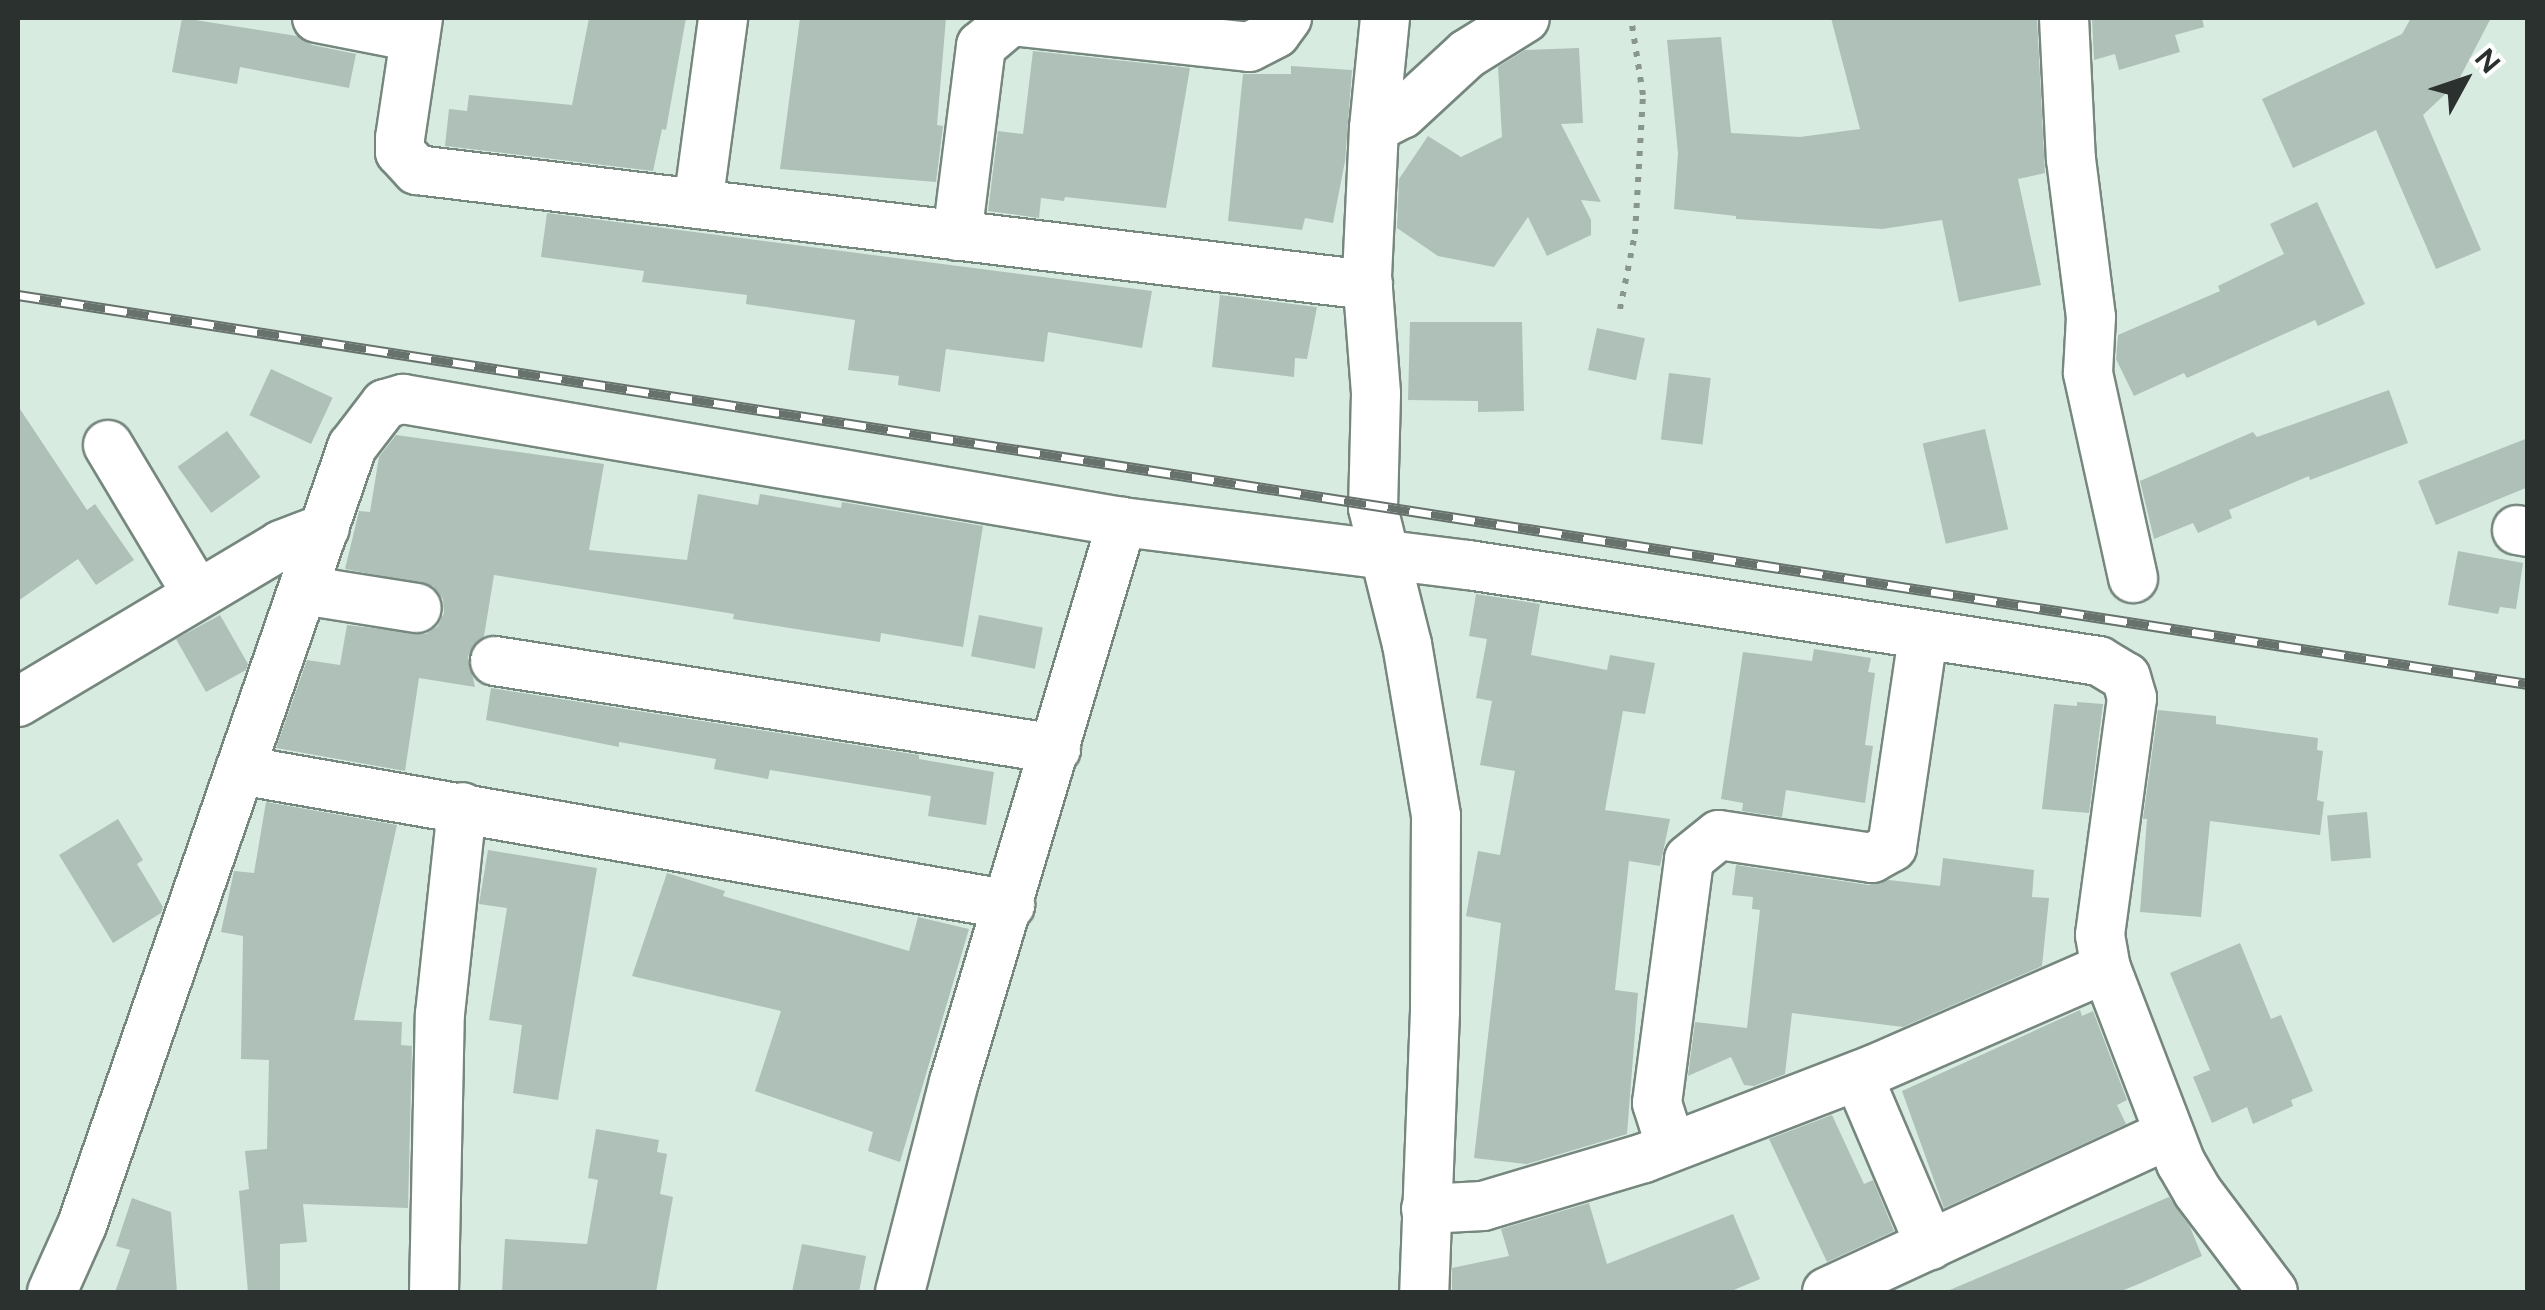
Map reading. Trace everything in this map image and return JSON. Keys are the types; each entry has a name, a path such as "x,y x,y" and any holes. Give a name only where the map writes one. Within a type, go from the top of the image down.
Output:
{"street":[{"path":"317,18 416,27 400,152 417,170 1368,285"},
{"path":"698,204 723,18"},
{"path":"958,236 981,46 1012,22 1249,47 1276,33 1287,18"},
{"path":"1385,18 1374,128 1368,285 1376,394 1373,508 1407,644 1436,816 1435,1011 1424,1292"},
{"path":"1374,128 1402,114 1468,54 1525,18"},
{"path":"2064,18 2071,159 2091,317 2088,373 2133,578"},
{"path":"52,1292 82,1225 358,437 385,404 403,399 1122,522 1468,566 2100,662 2129,681 2132,698 2100,934 2106,968 2168,1134 2197,1191 2274,1292"},
{"path":"108,445 197,594"},
{"path":"900,1292 954,1082 1122,522"},
{"path":"18,702 281,545 325,528"},
{"path":"303,590 417,608"},
{"path":"1671,1148 1657,1103 1689,859 1719,835 1872,858 1892,848 1923,638"},
{"path":"496,660 1056,749"},
{"path":"240,770 1010,905"},
{"path":"434,1292 440,1014 462,807"},
{"path":"1426,1209 1483,1206 1671,1148 1858,1076 2106,968"},
{"path":"1858,1076 1930,1245"},
{"path":"1827,1292 2168,1134"}],"path":[{"path":"1620,309 1635,234 1643,95 1631,18"}],"building":[{"path":"182,18 297,36 312,45 356,54 349,88 240,67 237,84 172,72"},
{"path":"589,18 686,18 666,130 662,129 653,171 445,146 449,109 467,111 469,95 572,105"},
{"path":"800,18 946,18 937,125 943,126 936,182 780,169"},
{"path":"1831,18 2037,18 2045,173 2018,179 2041,285 1959,302 1942,220 1882,229 1736,219 1674,209 1678,153 1667,40 1721,37 1731,133 1800,137 1860,129"},
{"path":"2092,18 2202,18 2204,27 2175,35 2180,52 2119,70 2115,54 2094,60"},
{"path":"2411,18 2491,18 2457,83 2423,115 2481,250 2436,269 2376,130 2293,168 2262,99 2402,34"},
{"path":"1579,48 1583,123 1561,124 1601,202 1581,200 1591,220 1591,235 1547,256 1528,217 1494,267 1438,256 1397,228 1399,179 1428,136 1461,157 1502,137 1498,67 1525,50"},
{"path":"1033,51 1190,68 1166,208 1065,197 1064,201 1041,198 1039,218 988,211 998,131 1023,134"},
{"path":"1291,66 1352,70 1345,161 1333,223 1305,218 1302,230 1228,221 1243,74 1291,74"},
{"path":"2317,202 2365,304 2318,326 2315,320 2187,378 2184,373 2134,396 2116,359 2118,335 2220,291 2218,286 2284,254 2270,224"},
{"path":"547,213 1152,291 1142,348 1048,332 1044,362 946,349 940,392 898,385 899,376 848,370 855,320 746,304 747,295 642,282 644,271 541,257"},
{"path":"1220,295 1317,307 1307,359 1295,358 1294,377 1212,367"},
{"path":"1410,322 1522,322 1524,411 1478,412 1478,401 1408,400"},
{"path":"1597,328 1645,338 1636,380 1588,370"},
{"path":"271,369 333,398 311,444 249,415"},
{"path":"1669,373 1711,378 1703,445 1661,440"},
{"path":"2389,390 2408,443 2310,480 2309,476 2229,510 2232,518 2198,533 2193,523 2154,539 2140,481 2253,432 2257,437"},
{"path":"18,406 87,510 95,504 134,560 96,585 78,559 18,601"},
{"path":"1985,429 2008,529 1946,544 1923,443"},
{"path":"227,431 261,477 211,513 178,467"},
{"path":"396,435 604,464 589,550 687,560 698,494 758,505 760,494 841,508 842,502 983,526 963,647 881,633 880,642 494,575 484,636 468,656 475,687 419,678 405,771 276,748 307,660 340,665 347,625 426,634 438,626 444,613 443,599 433,586 345,569 359,511 370,512 379,457"},
{"path":"2528,438 2528,487 2436,525 2418,481"},
{"path":"2458,551 2523,563 2516,609 2500,607 2498,614 2448,605"},
{"path":"1476,594 1540,604 1531,655 1607,670 1610,655 1655,663 1645,714 1623,711 1605,810 1670,819 1660,866 1629,861 1615,990 1638,993 1627,1134 1527,1164 1474,1158 1501,923 1466,916 1478,851 1500,855 1515,771 1480,765 1492,701 1476,698 1487,639 1469,636"},
{"path":"220,615 248,664 246,670 206,692 176,639"},
{"path":"979,615 1043,627 1035,669 971,656"},
{"path":"1814,649 1871,658 1868,672 1875,673 1865,745 1873,746 1865,803 1786,790 1782,817 1742,811 1743,803 1721,799 1743,652 1812,661"},
{"path":"491,688 919,755 919,759 994,772 986,825 928,816 931,796 770,770 768,779 714,769 716,759 619,742 619,747 486,720"},
{"path":"2077,702 2103,704 2089,813 2042,809 2054,704 2077,706"},
{"path":"2158,710 2216,716 2216,724 2318,738 2317,750 2323,751 2317,800 2324,802 2320,835 2210,821 2201,917 2140,912 2147,819 2143,819"},
{"path":"266,802 397,825 354,1020 402,1022 401,1045 412,1046 408,1208 303,1204 307,1242 280,1244 280,1292 248,1292 239,1191 249,1189 245,1151 267,1149 269,1060 241,1059 243,936 221,932 234,871 254,873"},
{"path":"2367,812 2371,858 2331,861 2327,815"},
{"path":"118,819 143,860 137,864 163,907 161,913 113,943 59,855"},
{"path":"488,850 597,868 558,1100 513,1093 522,1025 489,1020 507,908 479,904"},
{"path":"1943,858 2034,870 2032,897 2049,898 2042,966 1903,1027 1792,1013 1785,1074 1754,1086 1744,1085 1731,1057 1688,1076 1695,1022 1747,1028 1760,910 1752,909 1753,897 1732,895 1736,865 1868,885 1889,880 1940,886"},
{"path":"667,873 725,891 723,896 909,951 918,917 969,929 900,1162 868,1151 873,1132 755,1091 781,1011 632,976"},
{"path":"2240,943 2271,1019 2281,1015 2313,1091 2291,1100 2293,1106 2253,1124 2247,1107 2212,1123 2193,1077 2210,1070 2170,973"},
{"path":"2080,1010 2082,1016 2093,1011 2127,1100 2117,1105 2126,1124 1944,1208 1902,1091"},
{"path":"1832,1115 1864,1184 1873,1180 1894,1231 1827,1262 1769,1139"},
{"path":"596,1129 659,1140 657,1152 667,1154 660,1194 673,1197 656,1292 502,1292 505,1239 587,1244 598,1180 588,1178"},
{"path":"2169,1197 2190,1227 2202,1256 2141,1283 2119,1292 1945,1292"},
{"path":"132,1198 171,1212 177,1292 115,1292 130,1250 116,1246"},
{"path":"1589,1203 1607,1264 1733,1214 1760,1279 1729,1292 1452,1292 1452,1268 1509,1256 1501,1229"},
{"path":"802,1244 866,1256 859,1292 792,1292"}],"railway":[{"path":"18,295 2528,684"}]}
